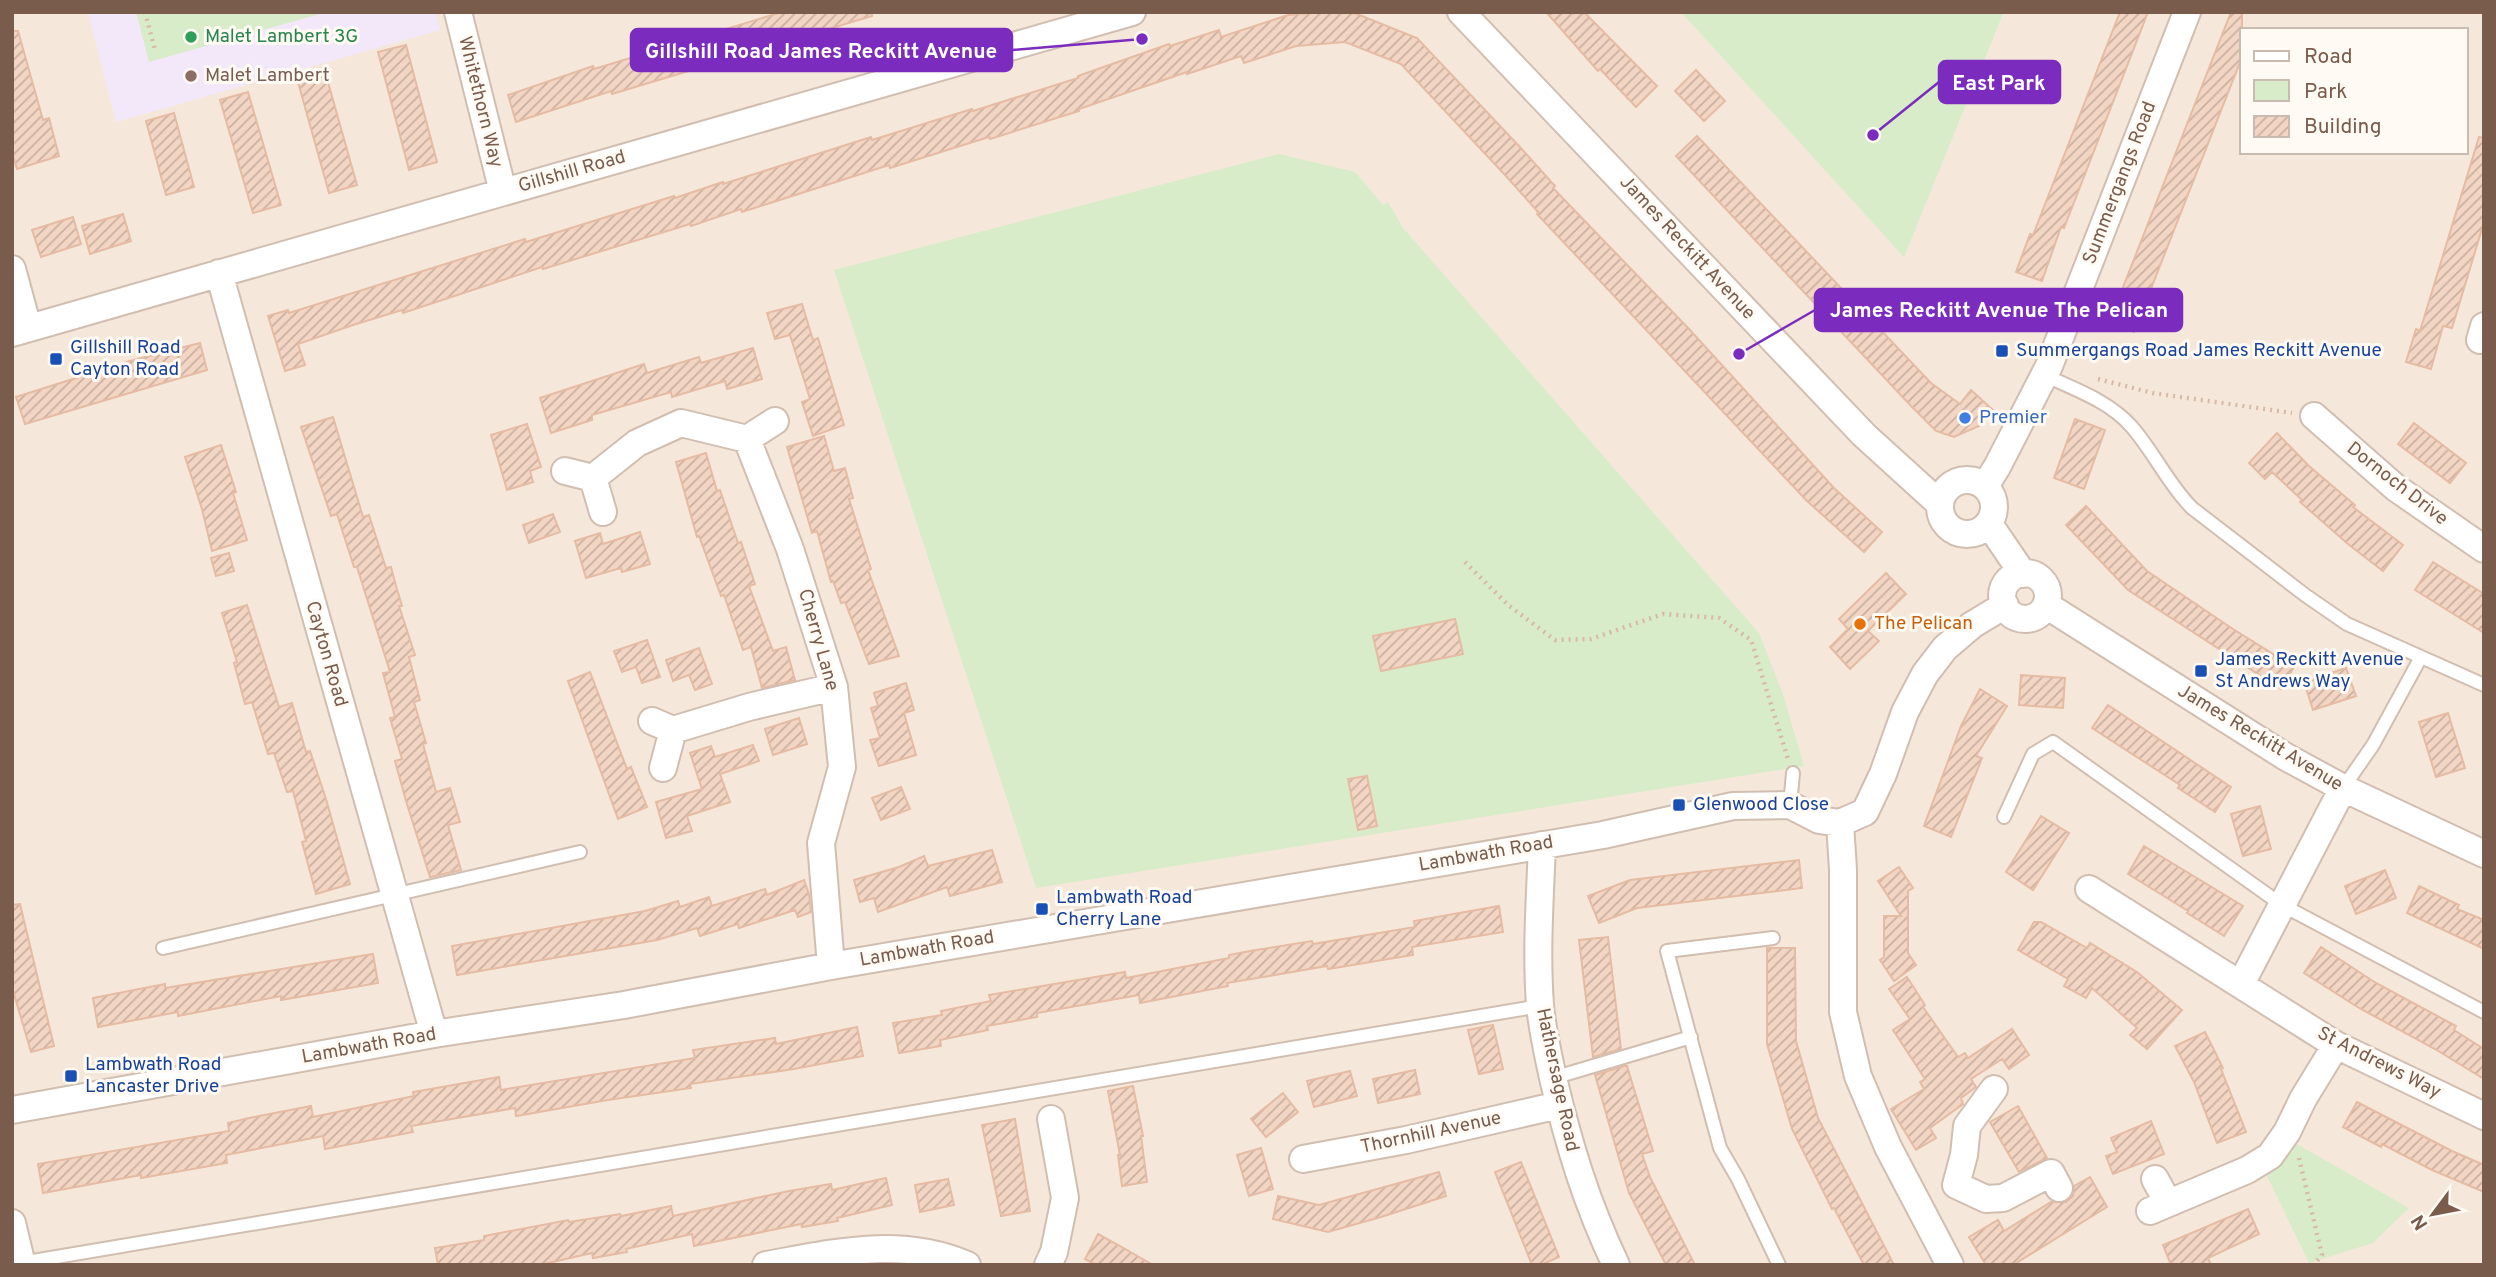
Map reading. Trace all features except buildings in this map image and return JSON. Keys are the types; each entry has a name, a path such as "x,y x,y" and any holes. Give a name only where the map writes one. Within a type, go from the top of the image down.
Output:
{"street":[{"name":"Whitethorn Way","path":"458,12 503,192"},
{"name":"Gillshill Road","path":"20,330 1132,12"},
{"name":"James Reckitt Avenue","path":"1461,12 1864,435 1940,504"},
{"name":"Summergangs Road","path":"1991,477 2044,374 2187,12"},
{"path":"12,269 20,330"},
{"name":"Cayton Road","path":"219,273 433,1034"},
{"name":"Dornoch Drive","path":"2314,416 2396,488 2484,549"},
{"path":"593,478 637,443 681,424 747,439 775,421"},
{"name":"Cherry Lane","path":"747,439 790,549 835,687 842,766 821,843 831,965"},
{"path":"565,471 593,478"},
{"path":"1991,477 1995,507 1982,529 1966,535 1949,528 1943,521 1940,504 1948,488 1955,482 1991,477"},
{"path":"593,478 603,512"},
{"path":"1982,529 2018,576"},
{"path":"2033,575 2044,583 2048,597 2046,605 2036,616 2014,616 2004,605 2003,590 2018,576 2033,575"},
{"path":"1950,1265 1888,1147 1858,1076 1843,1012 1843,870 1840,823 1865,811 1883,774 1905,712 1925,674 1944,648 1972,625 2004,605"},
{"name":"James Reckitt Avenue","path":"2046,605 2286,757 2343,788 2484,854"},
{"path":"663,768 663,726 835,687"},
{"path":"2241,984 2343,788"},
{"name":"Lambwath Road","path":"12,1110 433,1034 624,1005 831,965 1603,835 1733,806 1790,804 1819,820 1840,823"},
{"name":"Hathersage Road","path":"1542,845 1538,933 1540,1006 1559,1105 1579,1178 1616,1265"},
{"name":"St Andrews Way","path":"2089,889 2336,1045 2484,1116"},
{"path":"2155,1179 2159,1207 2247,1170 2270,1156 2287,1132 2303,1099 2336,1045"},
{"path":"1917,1204 1955,1185 1964,1156 1967,1126 1994,1088"},
{"name":"Thornhill Avenue","path":"1303,1159 1406,1140 1559,1105"},
{"path":"1048,1265 1054,1252 1065,1198 1051,1119"},
{"path":"1955,1185 1986,1199 2003,1198 2051,1173 2059,1188"},
{"path":"13,1229 22,1264"},
{"path":"766,1265 849,1250 897,1247 951,1258 967,1265"}],"lane":[{"path":"2044,374 2093,397 2120,415 2132,427 2180,496 2192,508 2305,595 2347,624 2484,685"},
{"path":"2343,788 2373,745 2421,657"},
{"path":"2004,817 2034,754 2053,742 2283,905 2484,1012"},
{"path":"1790,804 1793,773"},
{"path":"163,948 580,852"},
{"path":"1773,938 1667,951 1720,1148 1738,1179 1779,1265"},
{"path":"22,1264 1540,1006"},
{"path":"1553,1077 1691,1037"}],"path":[{"path":"145,12 155,50"},
{"path":"2088,376 2153,393 2314,416"},
{"path":"1465,562 1508,605 1555,640 1591,639 1663,614 1719,618 1751,640 1793,773"},
{"path":"2287,1132 2301,1164 2321,1245 2322,1255 2313,1265"}],"shaded area":[{"path":"12,12 1730,12 1904,256 2004,12 2484,12 2484,1265 12,1265"},
{"name":"Malet Lambert","path":"88,12 435,12 440,30 116,122"}],"green space":[{"name":"Malet Lambert 3G","path":"136,12 327,12 149,62"},
{"path":"1681,12 2004,12 1904,257"},
{"path":"1279,154 1355,172 1383,205 1388,202 1403,228 1759,633 1783,694 1804,766 1036,888 834,270"},
{"path":"2295,1143 2409,1208 2373,1243 2309,1263 2266,1174 2284,1158"}],"place":[{"name":"Malet Lambert 3G","path":"191,37"},
{"name":"Gillshill Road James Reckitt Avenue","path":"1142,39"},
{"name":"Malet Lambert","path":"191,76"},
{"name":"East Park","path":"1873,135"},
{"name":"Summergangs Road James Reckitt Avenue","path":"2002,351"},
{"name":"James Reckitt Avenue The Pelican","path":"1739,354"},
{"name":"Gillshill Road Cayton Road","path":"56,359"},
{"name":"Premier","path":"1965,418"},
{"name":"The Pelican","path":"1860,624"},
{"name":"James Reckitt Avenue St Andrews Way","path":"2201,671"},
{"name":"Glenwood Close","path":"1679,805"},
{"name":"Lambwath Road Cherry Lane","path":"1042,909"},
{"name":"Lambwath Road Lancaster Drive","path":"71,1076"}]}
